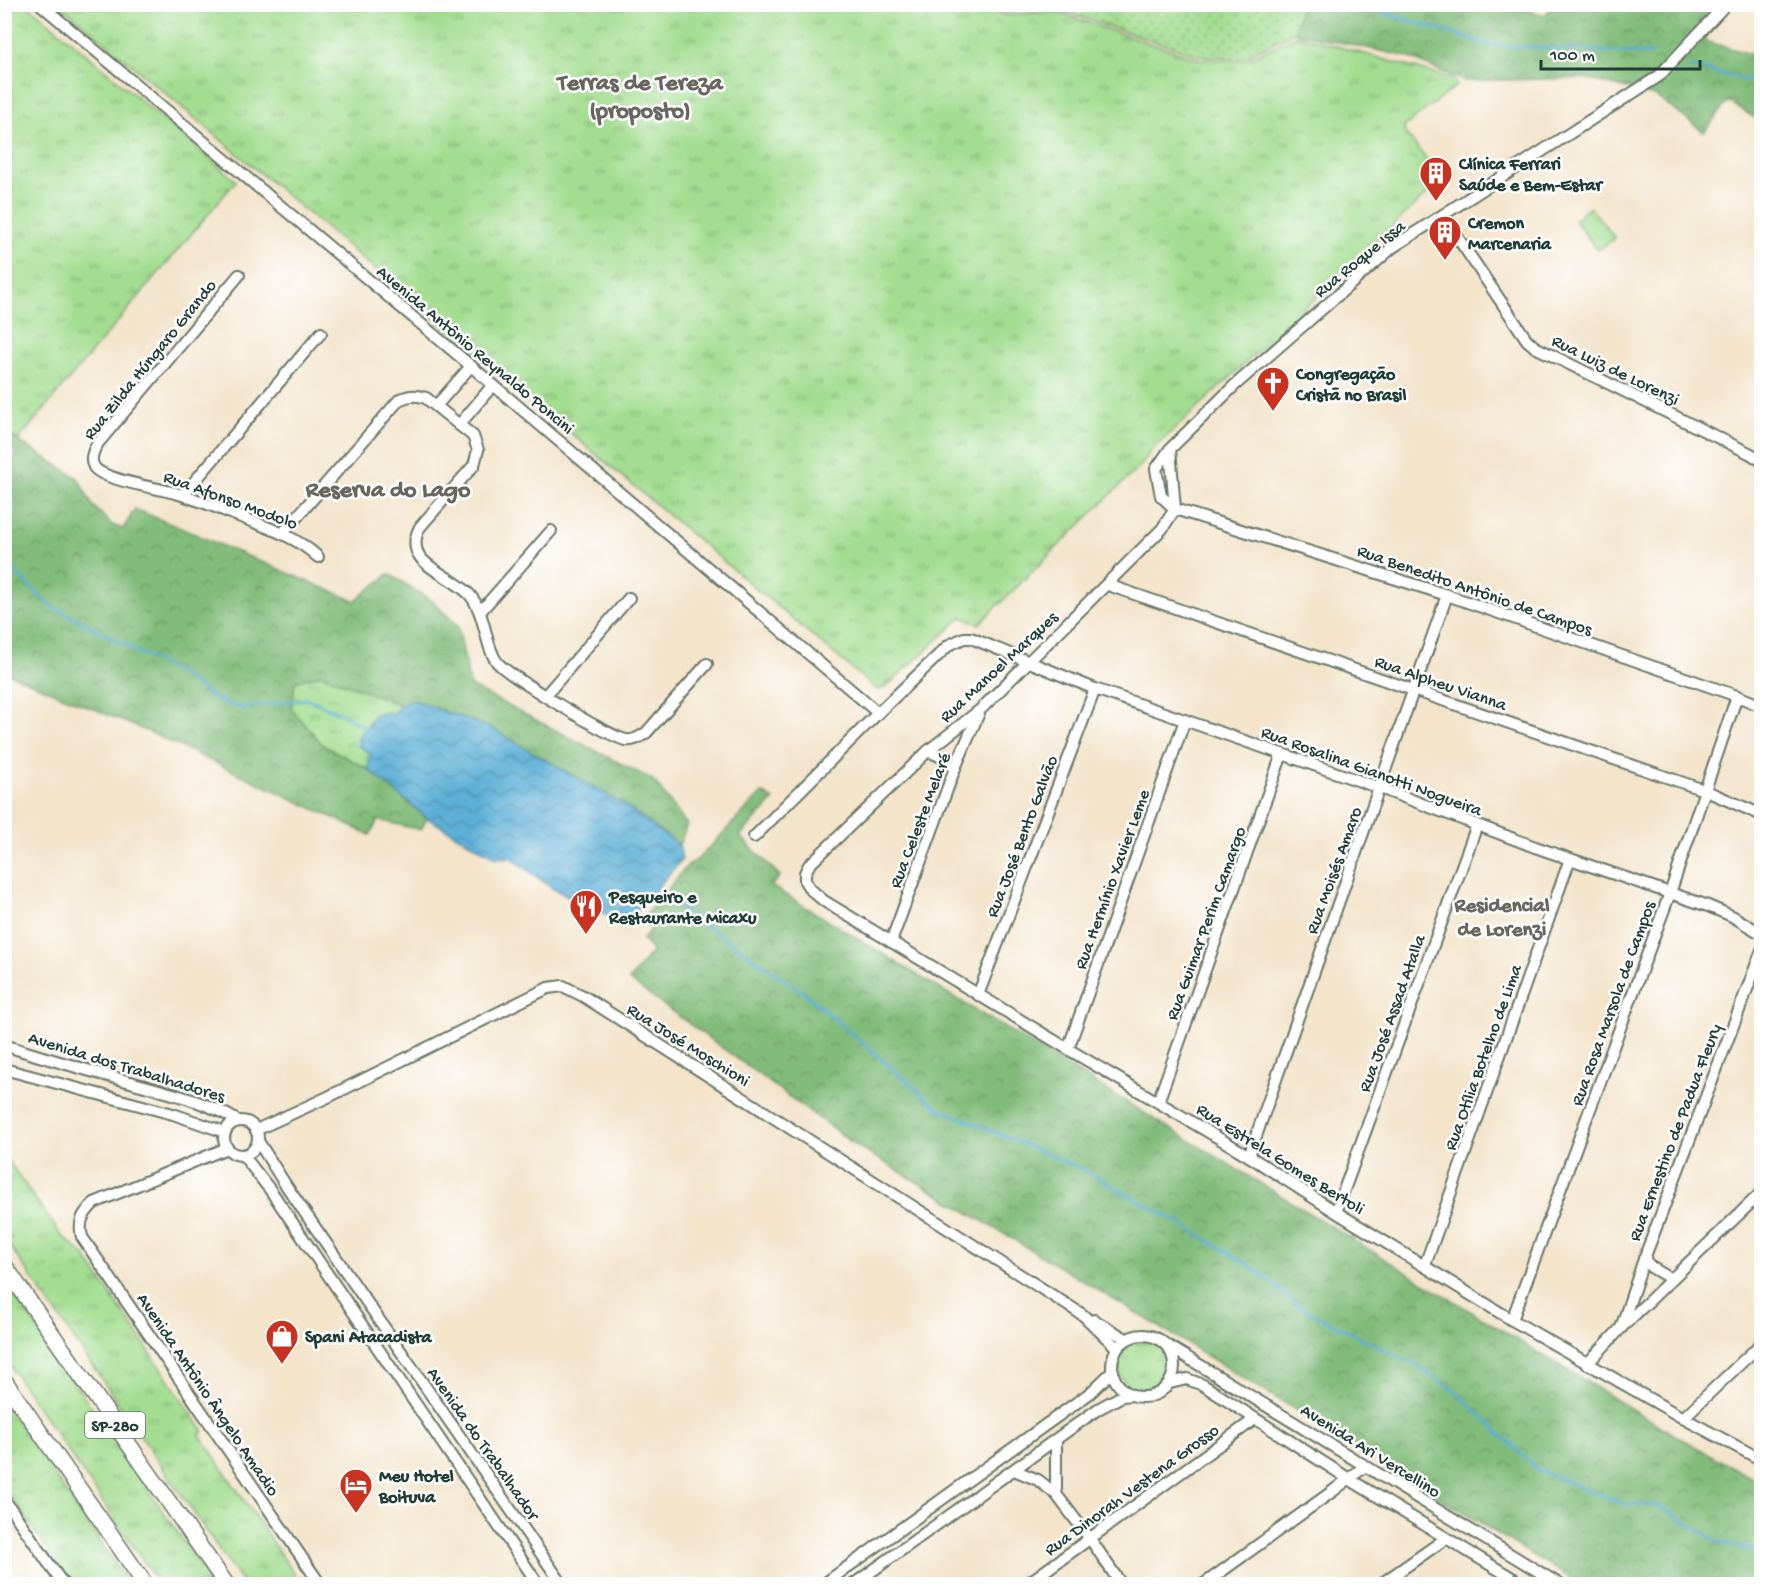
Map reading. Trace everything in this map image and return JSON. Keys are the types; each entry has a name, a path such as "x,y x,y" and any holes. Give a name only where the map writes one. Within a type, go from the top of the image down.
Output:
{"highway":[{"name":"SP-280","path":"4,1265 226,1584"},
{"path":"4,1380 145,1584"}],"street":[{"name":"Avenida Antônio Reynaldo Poncini","path":"40,4 49,8 878,713"},
{"name":"Rua Roque Issa","path":"1175,509 1161,496 1156,469 1170,449 1235,385 1393,247 1659,76 1726,4"},
{"name":"Rua Luiz de Lorenzi","path":"1443,216 1527,340 1535,348 1761,461"},
{"name":"Rua Zilda Húngaro Grando","path":"94,468 93,454 99,442 239,275"},
{"path":"183,495 321,333"},
{"path":"436,406 471,366"},
{"path":"459,425 493,385"},
{"path":"283,533 399,400 412,395 426,398 473,436 478,450 474,465 420,527 415,536 415,548 419,558 454,580 471,596 480,612 497,663 545,696 609,734 624,740 636,740 646,733 707,664"},
{"path":"1170,449 1175,509"},
{"name":"Rua Afonso Modolo","path":"94,468 106,476 183,495 283,533 306,546 318,557"},
{"name":"Rua Manoel Marques","path":"809,866 928,751 980,710 1162,529 1175,509"},
{"name":"Rua Benedito Antônio de Campos","path":"1175,509 1447,595 1761,706"},
{"path":"480,612 551,531"},
{"name":"Rua Alpheu Vianna","path":"1107,585 1704,790 1761,815"},
{"name":"Rua Moisés Amaro","path":"1249,1156 1447,595"},
{"path":"545,696 629,598"},
{"name":"Rua Rosalina Gianotti Nogueira","path":"878,713 949,645 957,640 970,638 1095,689 1380,788 1732,916 1761,934"},
{"name":"Rua José Bento Galvão","path":"978,995 1095,689"},
{"name":"Rua Rosa Marsola de Campos","path":"1512,1320 1670,893 1737,696"},
{"name":"Rua Celeste Melaré","path":"891,942 955,768 980,710"},
{"path":"754,837 878,713"},
{"name":"Rua Hermínio Xavier Leme","path":"1068,1049 1185,720"},
{"path":"928,751 944,758 955,768"},
{"name":"Rua Guimar Perim Camargo","path":"1158,1102 1282,754"},
{"name":"Rua José Assad Atalla","path":"1336,1212 1477,825"},
{"name":"Rua Otília Botelho de Lima","path":"1425,1265 1570,859"},
{"name":"Rua Estrela Gomes Bertoli","path":"809,866 805,873 805,881 810,889 824,901 1249,1156 1512,1320 1761,1460"},
{"name":"Rua Ernestino de Padua Fleury","path":"1621,1328 1644,1259 1761,950"},
{"name":"Rua José Moschioni","path":"257,1135 328,1096 548,987 563,986 583,996 1083,1315 1126,1339"},
{"name":"Avenida dos Trabalhadores","path":"4,1044 48,1059 181,1096 214,1108 238,1121"},
{"name":"Avenida dos Trabalhadores","path":"4,1069 173,1114 225,1132"},
{"path":"238,1121 246,1122 257,1135 251,1152 243,1155 234,1154 224,1143 225,1132 230,1125 238,1121"},
{"name":"Avenida do Trabalhador","path":"257,1135 302,1208 562,1584"},
{"name":"Avenida Antônio Ângelo Amadio","path":"227,1148 94,1203 81,1219 79,1227 82,1237 320,1584"},
{"path":"243,1155 271,1191 538,1584"},
{"path":"1587,1364 1761,1192"},
{"path":"1644,1259 1651,1267 1671,1279"},
{"name":"Rua José Moschioni","path":"1083,1315 1118,1348"},
{"path":"854,1584 1098,1409 1122,1396 1143,1397 1162,1390 1170,1383 1173,1375 1174,1358 1165,1344 1151,1335 1142,1334 1126,1339 1114,1355 1113,1371 1116,1381 1133,1395"},
{"path":"1683,1418 1761,1343"},
{"name":"Avenida Ari Vercellino","path":"1165,1344 1559,1584"},
{"path":"824,1584 1090,1393 1113,1371"},
{"name":"Avenida Ari Vercellino","path":"1170,1383 1179,1379 1194,1380 1349,1479 1521,1584"},
{"name":"Rua Dinorah Vestena Grosso","path":"1026,1584 1091,1540 1255,1419"},
{"path":"1056,1441 1056,1494"},
{"path":"1204,1584 1364,1467"},
{"path":"1014,1470 1038,1480 1056,1494 1121,1584"},
{"path":"4,1499 63,1584"},
{"path":"1381,1584 1446,1539"}],"green space":[{"path":"5,4 28,5 236,181 18,440 4,432"},
{"path":"1301,4 1294,32 1243,58 1201,56 1052,8 1005,12 983,5"},
{"path":"60,5 976,5 1005,15 1055,12 1199,59 1244,61 1298,35 1453,79 1457,85 1404,127 1405,133 1443,179 1151,451 1142,464 979,624 962,617 895,679 884,688 877,690"},
{"path":"1301,5 1505,5 1546,15 1551,5 1716,5 1701,21 1705,41 1761,57 1761,122 1728,101 1704,132 1655,96 1585,78 1464,81 1408,57 1294,32"},
{"path":"1590,207 1615,238 1598,250 1574,220"},
{"path":"4,432 78,478 93,506 112,525 123,529 135,509 355,601 389,574 430,599 458,626 470,686 653,780 687,825 679,845 621,803 411,699 401,705 321,674 295,682 291,709 324,746 368,769 427,818 421,830 378,820 370,835 149,732 5,672"},
{"path":"321,674 401,705 380,735 368,769 324,746 291,709 295,682"},
{"path":"762,793 774,800 740,836 780,876 771,886 1671,1433 1761,1483 1761,1584 1587,1584 1570,1578 1155,1324 857,1146 629,980 653,951 642,940 652,928 642,919 689,864 697,860"},
{"path":"4,1155 60,1234 84,1255 204,1432 199,1434 301,1584 243,1584 5,1239"},
{"path":"4,1282 213,1584 159,1584 5,1359"},
{"path":"1139,1341 1149,1341 1162,1348 1169,1361 1169,1371 1162,1384 1149,1391 1139,1391 1130,1387 1123,1380 1119,1371 1119,1361 1123,1352 1130,1345"},
{"path":"4,1403 129,1584 71,1584 5,1487"}],"water":[{"path":"411,699 491,728 621,803 679,845 682,859 634,915 615,922 609,916 550,887 511,857 496,858 427,818 368,769 370,753 358,746 358,739 375,714 393,713"}],"waterway":[{"path":"1353,4 1492,45 1652,54"},
{"path":"1390,14 1391,4"},
{"path":"1690,66 1762,84"},
{"path":"4,566 13,570 48,604 180,674 219,701 242,708 307,699 338,712 367,729"},
{"path":"653,889 808,996 938,1108 1084,1170 1249,1265 1303,1309 1412,1363 1456,1392 1538,1470 1624,1504 1660,1506 1716,1541 1762,1553"}],"place":[{"name":"Clínica Ferrari Saúde e Bem-Estar","path":"1436,202"},
{"name":"Cremon Marcenaria","path":"1445,261"},
{"name":"Congregação Cristã no Brasil","path":"1273,412"},
{"name":"Pesqueiro e Restaurante Micaxu","path":"586,935"},
{"name":"Spani Atacadista","path":"282,1365"},
{"name":"Meu Hotel Boituva","path":"356,1514"}],"district":[{"name":"Terras de Tereza (proposto)","path":"640,95"},
{"name":"Reserva do Lago","path":"388,488"},
{"name":"Residencial de Lorenzi","path":"1502,916"}]}
